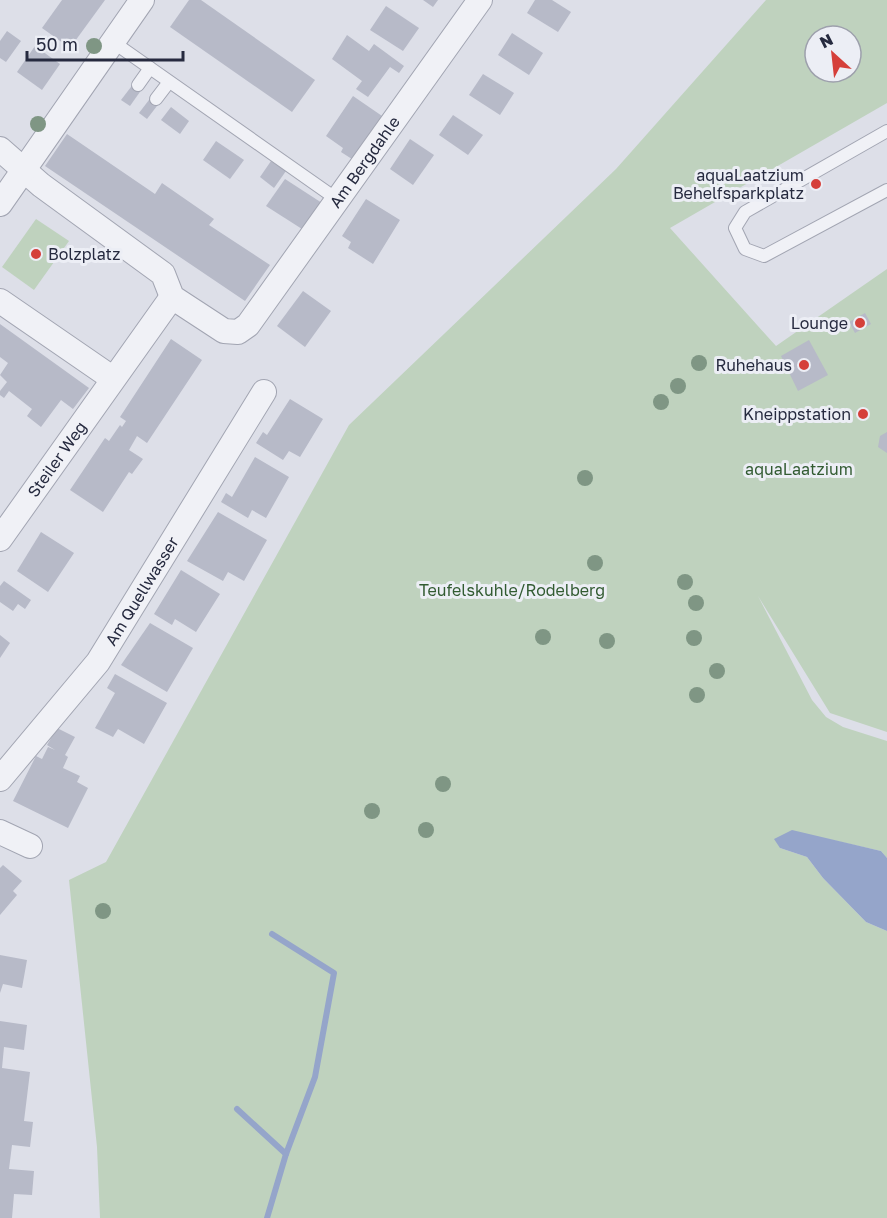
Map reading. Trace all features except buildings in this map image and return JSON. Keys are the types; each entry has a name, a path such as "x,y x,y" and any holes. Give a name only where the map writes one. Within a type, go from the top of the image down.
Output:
{"street":[{"path":"0,204 142,0"},
{"name":"Am Bergdahle","path":"172,297 224,331 238,332 248,325 480,0"},
{"path":"0,149 41,185 163,274 172,297"},
{"name":"Steiler Weg","path":"0,539 112,378 172,297"},
{"path":"0,301 112,378"},
{"name":"Am Quellwasser","path":"0,778 98,662 264,392"},
{"path":"0,832 30,846"}],"lane":[{"path":"113,42 338,200"},
{"path":"138,85 150,68"},
{"path":"156,99 169,82"},
{"path":"887,130 745,212 735,228 745,249 764,256 887,190"}],"green space":[{"name":"Teufelskuhle/Rodelberg","path":"766,0 887,0 887,103 670,228 776,346 887,269 887,732 830,713 758,596 812,700 826,717 843,727 887,741 887,858 881,851 792,831 780,848 807,857 823,878 866,922 887,931 887,1218 100,1218 97,1147 69,880 106,862 349,425 616,169"},
{"name":"Bolzplatz","path":"36,219 69,241 34,290 2,267"}],"water":[{"path":"792,830 881,851 887,858 887,931 866,922 823,878 807,857 780,848 774,839"}],"waterway":[{"path":"267,1218 286,1154 315,1077 334,973 272,934"},
{"path":"237,1109 286,1154"}],"place":[{"name":"aquaLaatzium Behelfsparkplatz","path":"816,184"},
{"name":"Bolzplatz","path":"36,254"},
{"name":"Lounge","path":"860,323"},
{"name":"Ruhehaus","path":"804,365"},
{"name":"Kneippstation","path":"863,414"}],"park label":[{"name":"aquaLaatzium","path":"799,469"}]}
